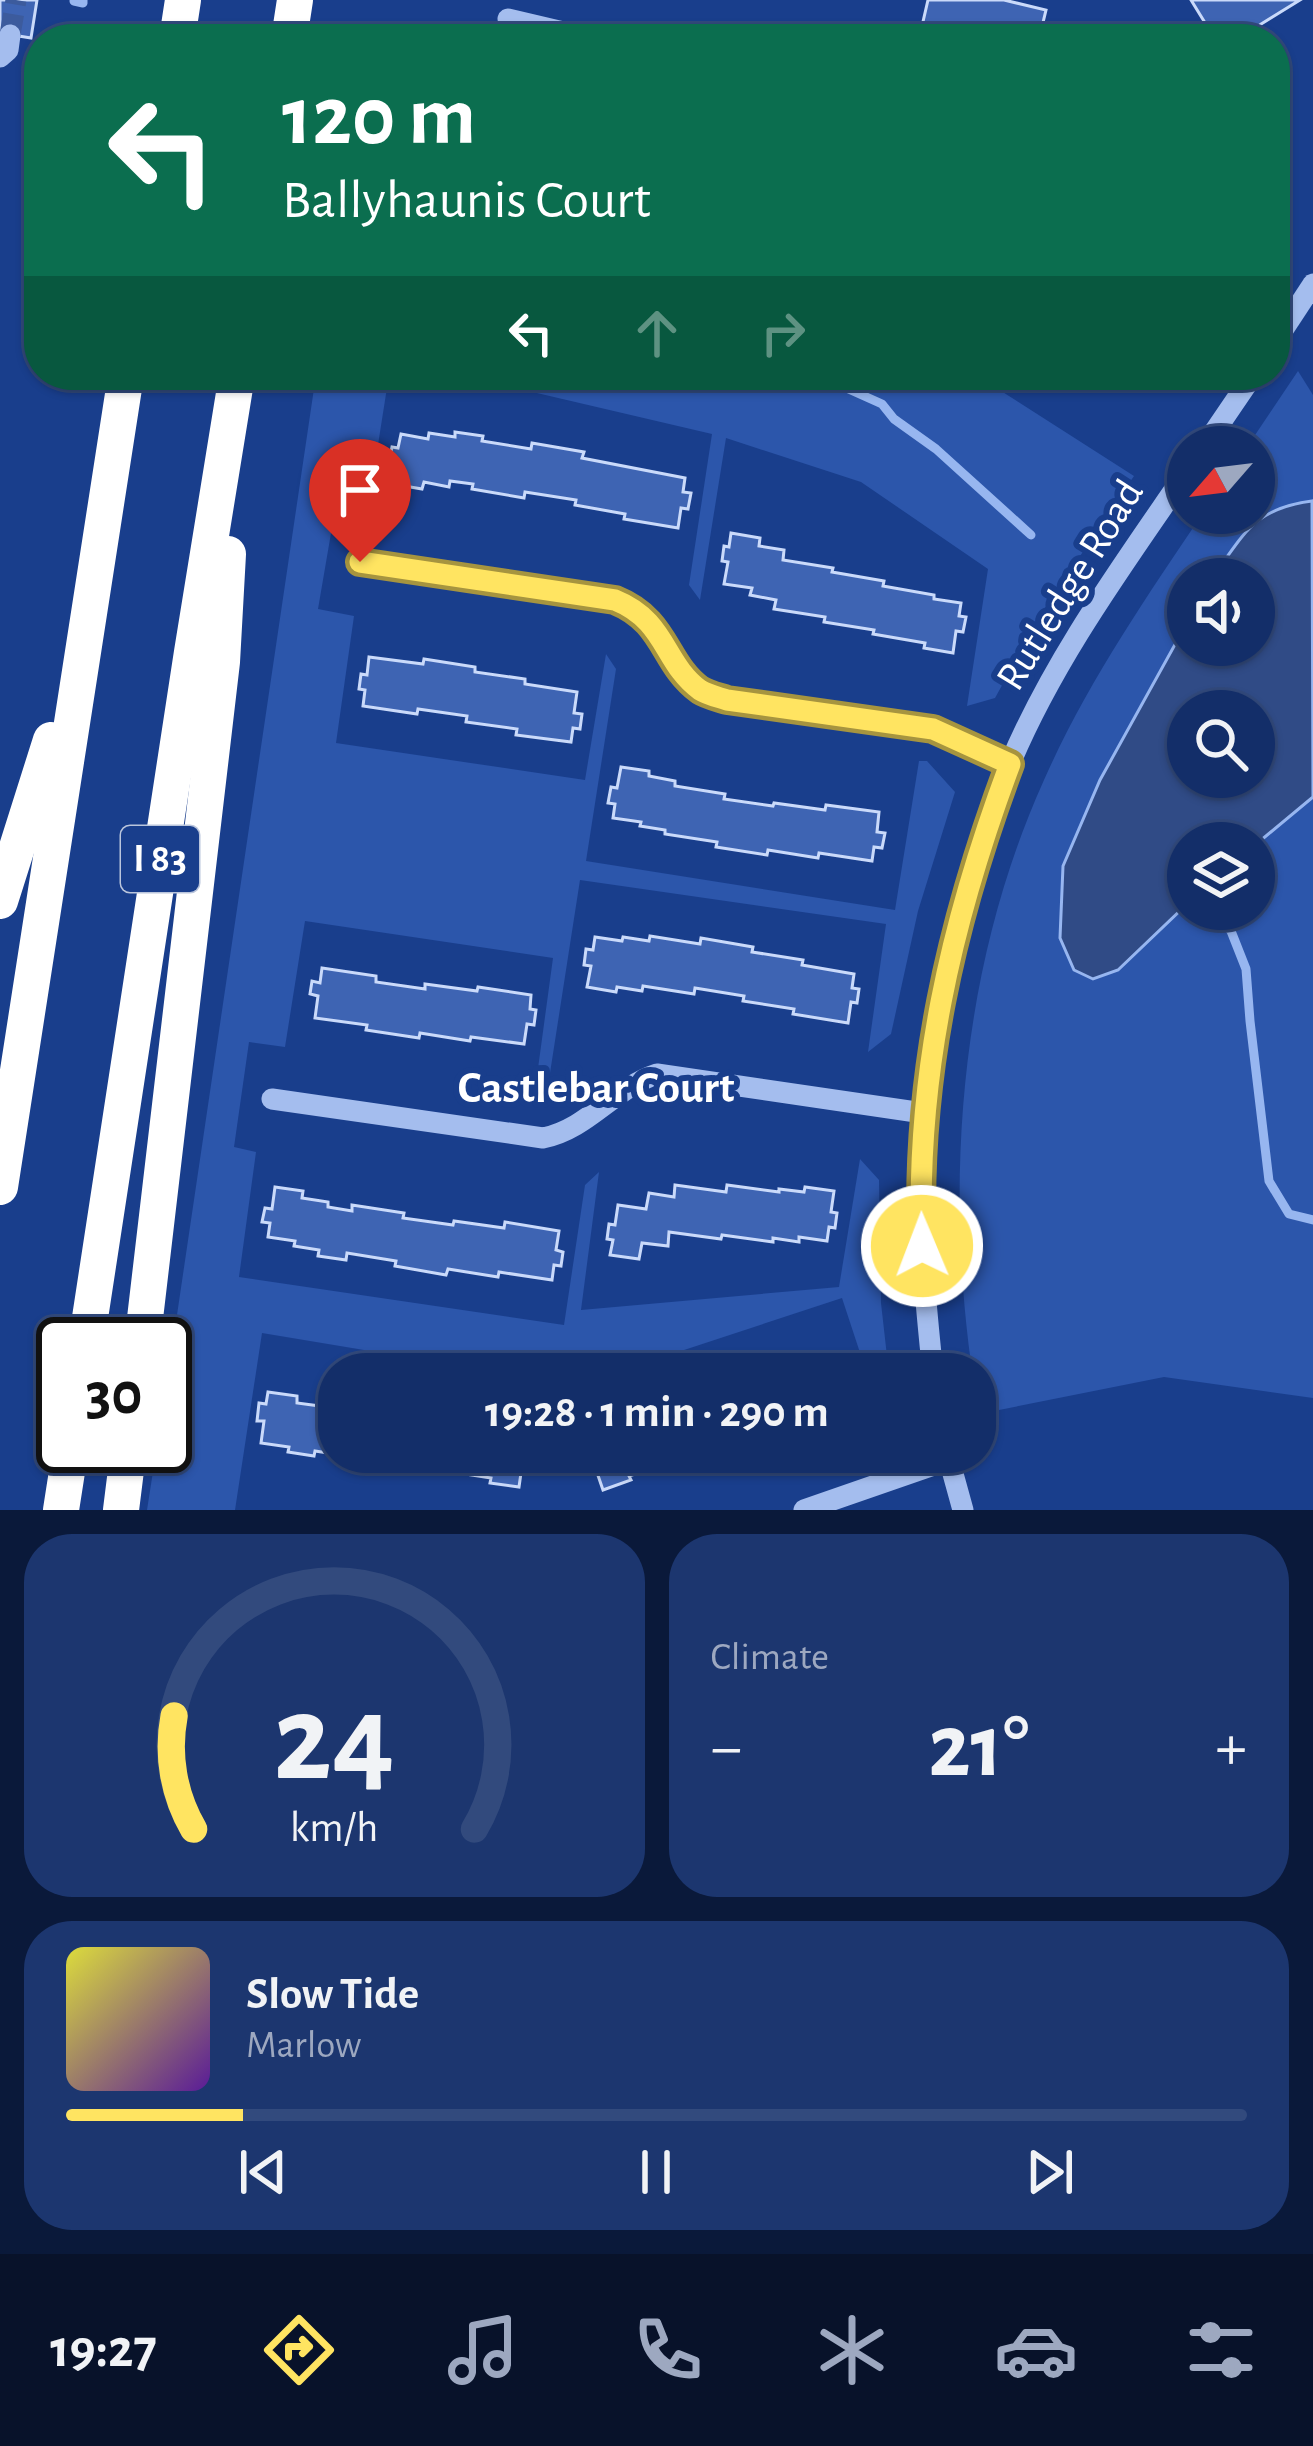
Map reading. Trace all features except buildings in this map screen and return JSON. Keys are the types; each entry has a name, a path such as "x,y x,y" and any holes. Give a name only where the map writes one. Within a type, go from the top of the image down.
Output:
{"highway":[{"path":"0,1187 124,390"},
{"name":"I 83","path":"90,1317 236,390"},
{"path":"145,1317 222,662 237,390"},
{"path":"0,902 87,628"},
{"path":"61,1510 66,1473"},
{"path":"121,1510 126,1473"}],"street":[{"path":"508,19 529,24"},
{"path":"0,57 8,50 10,35"},
{"path":"1290,319 1313,284"},
{"path":"1218,426 1243,390"},
{"name":"Rutledge Road","path":"932,1353 921,1204 923,1113 940,997 961,910 1010,764 1096,604 1167,501"},
{"path":"360,562 615,600 646,618 704,693 933,729 1010,764"},
{"path":"272,1099 543,1138 575,1128 640,1079 657,1074 923,1113"},
{"path":"804,1510 903,1473"},
{"path":"953,1473 963,1510"}],"shaded area":[{"path":"1298,371 1313,395 1313,1398 1164,1377 996,1411 996,1353 971,1353 961,1255 960,1174 975,1013 991,933 1014,855 1078,710 1167,568 1167,666 1275,666 1275,558 1174,558 1189,534 1275,534 1275,426 1261,426 1285,390 1290,390"},
{"path":"314,390 387,390 368,508 336,504 318,609 354,616 336,743 585,780 606,654 616,669 586,861 895,910 919,761 927,761 955,792 918,911 891,1034 868,1052 886,924 580,880 550,1073 536,1083 553,958 305,921 285,1047 249,1042 234,1147 256,1152 239,1277 564,1325 585,1185 599,1172 581,1310 839,1287 860,1159 879,1180 887,1353 860,1353 842,1298 675,1353 382,1353 262,1333 235,1510 147,1510 153,1473 192,1473 192,1317 177,1317"},
{"path":"524,390 999,390 1134,476 1045,608 995,698 967,706 988,569 861,482 726,438 700,600 689,585 712,434"},
{"path":"1312,501 1313,797 1275,829 1275,822 1167,822 1167,923 1118,970 1093,979 1074,970 1060,938 1063,866 1100,780 1167,659 1167,666 1275,666 1275,558 1226,558 1245,534 1275,534 1276,510"}],"waterway":[{"path":"74,1 83,0"},
{"path":"851,390 882,404 1031,535"},
{"path":"1230,930 1246,969 1269,1181 1289,1214 1313,1220"}],"tunnel":[{"path":"10,35 16,0"}],"district":[{"name":"Castlebar Court","path":"596,1088"}],"route":[{"path":"360,562 615,600 646,618 704,693 933,729 1010,764 961,910 940,997 923,1113 922,1246"}]}
